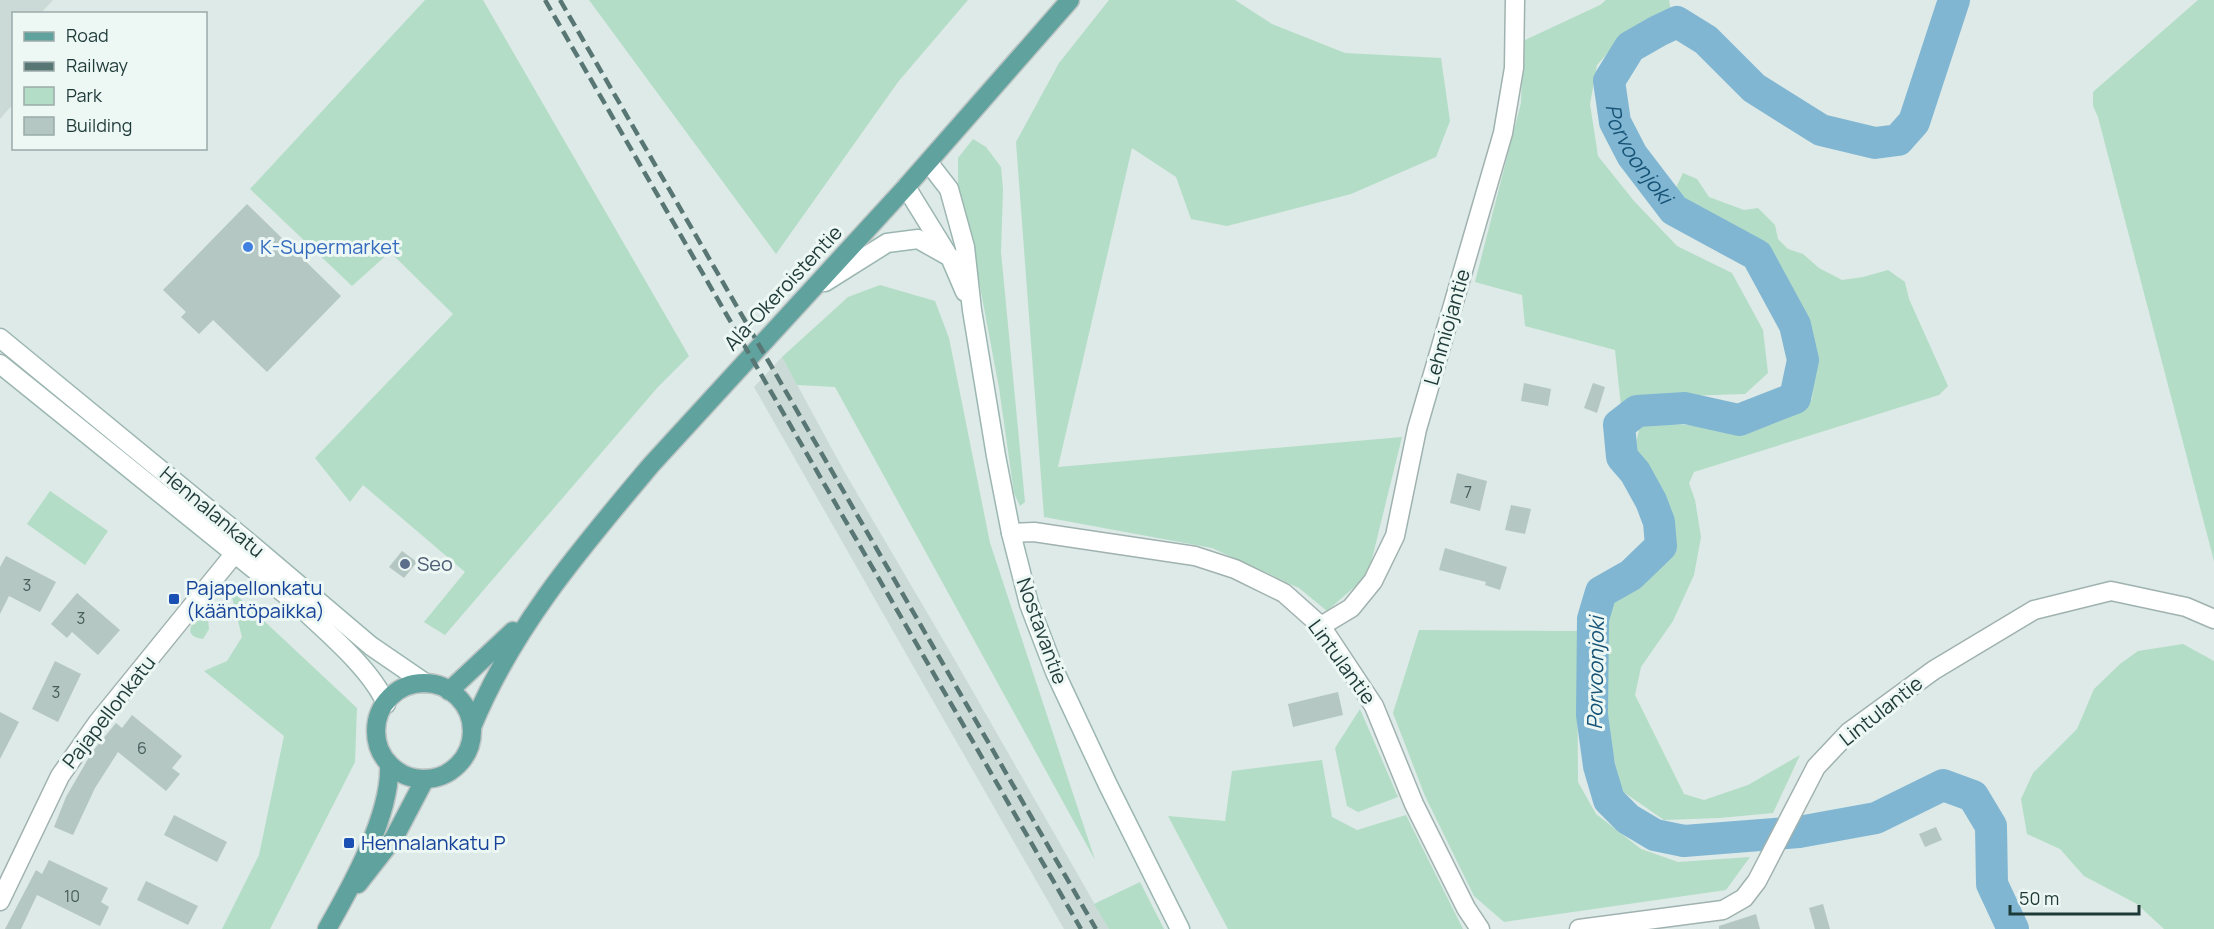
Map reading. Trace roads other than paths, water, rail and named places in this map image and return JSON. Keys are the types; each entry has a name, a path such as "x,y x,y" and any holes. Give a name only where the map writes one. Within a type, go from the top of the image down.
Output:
{"main road":[{"name":"Ala-Okeroistentie","path":"449,691 491,654 534,611 651,465 906,187 1070,0"},
{"name":"Ala-Okeroistentie","path":"472,727 485,694 534,611"},
{"path":"425,683 449,691 465,706 472,727 471,743 464,758 453,770 439,777 425,779 399,772 389,764 381,752 377,739 377,725 386,704 399,691 412,685 425,683"},
{"path":"327,929 372,839 390,775 389,764"},
{"path":"341,904 394,838 425,779"}],"street":[{"name":"Lehmiojantie","path":"1320,626 1350,608 1373,581 1395,536 1418,429 1503,132 1514,68 1515,0"},
{"name":"Nostavantie","path":"928,162 949,189 965,247 972,310 1011,533 1029,604 1055,672 1108,786 1179,929"},
{"name":"Nostavantie","path":"906,187 932,232 950,257 972,310"},
{"path":"810,293 840,271 887,243 918,239 950,257"},
{"name":"Hennalankatu","path":"0,338 241,547 340,645 377,686 386,704"},
{"name":"Hennalankatu","path":"0,364 371,646 425,683"},
{"name":"Lintulantie","path":"1011,533 1034,532 1195,556 1234,569 1284,593 1320,626 1374,706 1414,804 1466,908 1480,929"},
{"name":"Pajapellonkatu","path":"0,901 8,865 60,776 98,722 241,547"},
{"name":"Lintulantie","path":"1579,929 1723,910 1744,898 1757,881 1816,767 1849,732 1934,670 2034,610 2111,591 2186,607 2214,619"}],"waterway":[{"name":"Porvoonjoki","path":"1954,0 1914,122 1898,140 1875,143 1821,130 1754,88 1706,40 1677,22 1630,47 1609,81 1615,122 1632,155 1674,210 1757,255 1795,325 1803,360 1795,398 1739,420 1685,408 1637,411 1619,425 1622,457 1635,472 1651,501 1659,522 1661,546 1631,575 1601,592 1593,619 1592,715 1599,766 1609,800 1628,819 1655,835 1684,841 1799,832 1876,818 1943,785 1973,796 1991,826 1992,884 2013,929"}],"railway":[{"path":"545,0 1081,929"},
{"path":"560,0 1096,929"}],"place":[{"name":"K-Supermarket","path":"248,247"},
{"name":"Seo","path":"405,564"},
{"name":"Pajapellonkatu (kääntöpaikka)","path":"174,599"},
{"name":"Hennalankatu P","path":"349,843"}]}
